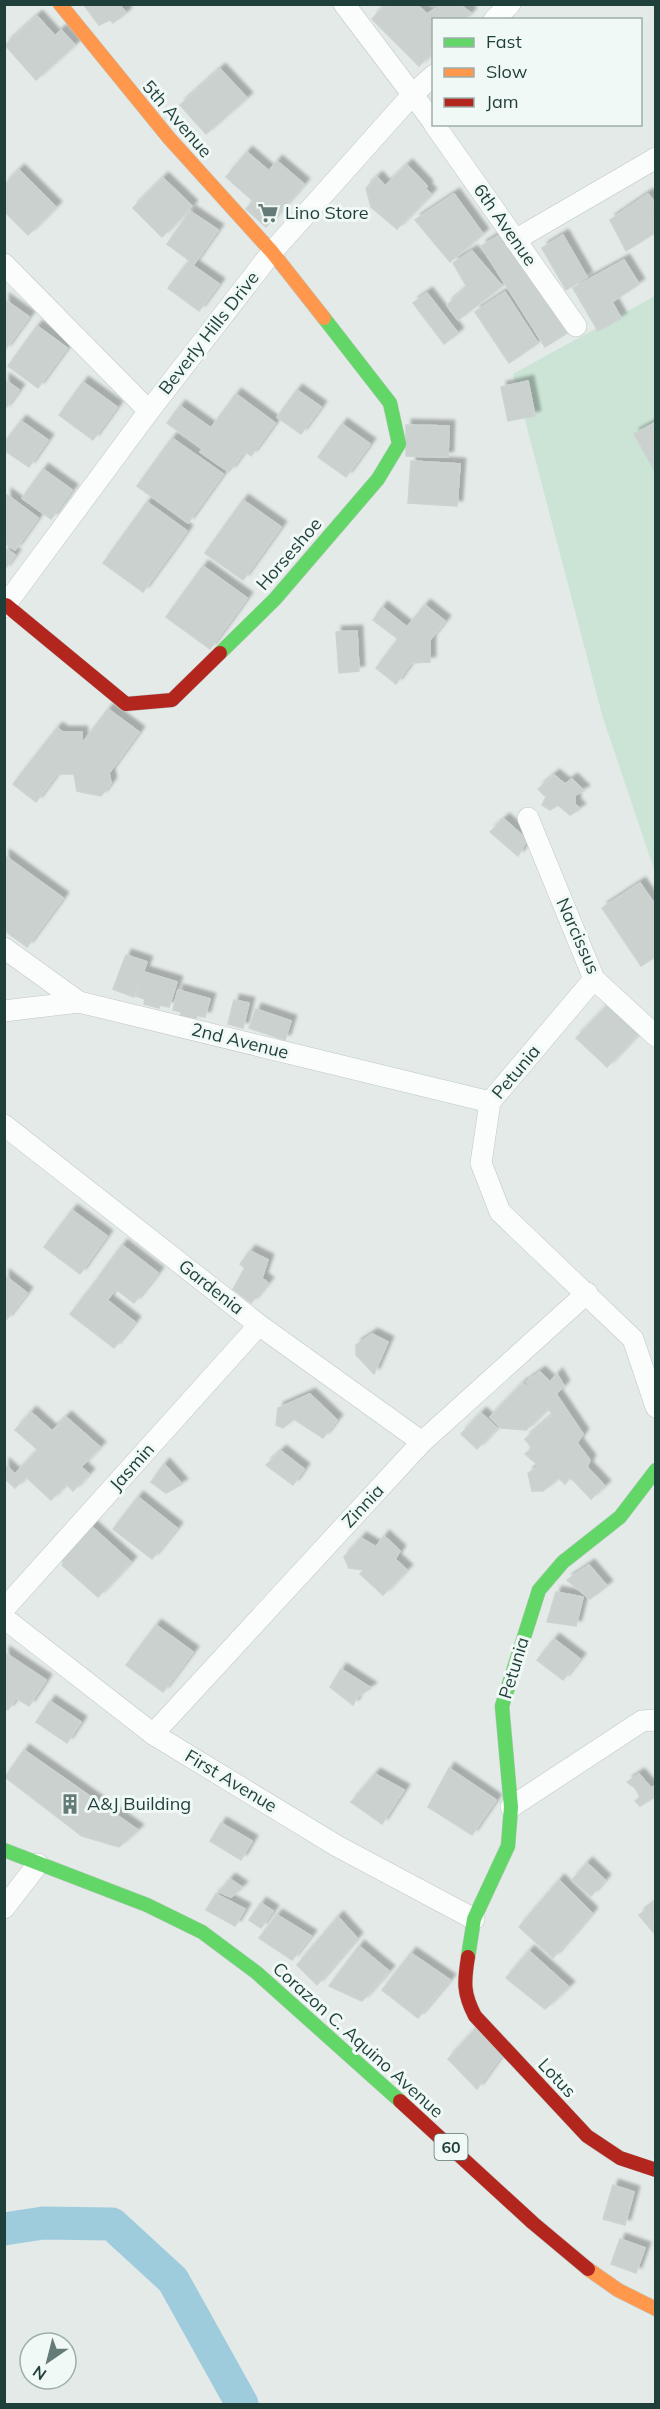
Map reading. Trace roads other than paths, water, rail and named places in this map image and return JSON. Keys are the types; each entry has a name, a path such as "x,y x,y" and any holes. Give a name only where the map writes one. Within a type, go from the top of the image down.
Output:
{"street":[{"name":"5th Avenue","path":"60,4 169,138 272,252"},
{"name":"6th Avenue","path":"344,4 432,121"},
{"path":"496,18 510,4"},
{"name":"Beverly Hills Drive","path":"5,606 149,411 272,252 412,94 432,77"},
{"name":"6th Avenue","path":"435,126 576,326"},
{"path":"515,240 656,158"},
{"name":"Horseshoe","path":"5,606 126,704 172,699 275,599 378,479 399,444 390,403 272,252"},
{"path":"5,266 149,411"},
{"name":"Narcissus","path":"528,818 594,979 656,1036"},
{"name":"2nd Avenue","path":"4,948 79,1002 490,1102"},
{"name":"Petunia","path":"594,979 490,1102 481,1163 500,1212 633,1339 656,1407"},
{"path":"4,1011 79,1002"},
{"name":"Gardenia","path":"4,1125 259,1325 422,1442"},
{"name":"Zinnia","path":"153,1734 422,1442 587,1293"},
{"name":"Jasmin","path":"4,1609 259,1325"},
{"name":"Petunia","path":"464,1980 474,1919 508,1846 511,1807 502,1706 539,1590 563,1562 620,1517 656,1470"},
{"name":"First Avenue","path":"4,1618 153,1734 337,1846 474,1919"},
{"path":"511,1807 642,1721 656,1720"},
{"name":"Corazon C. Aquino Avenue","path":"4,1850 127,1896 189,1924 228,1949 362,2065 560,2245 605,2281 644,2306 656,2309"},
{"path":"4,1908 38,1864"},
{"name":"Lotus","path":"464,1980 466,1999 475,2016 587,2136 620,2158 656,2170"}],"waterway":[{"path":"4,2229 43,2223 112,2224 173,2280 242,2404"}],"place":[{"name":"Lino Store","path":"268,213"},
{"name":"A&J Building","path":"70,1804"}]}
